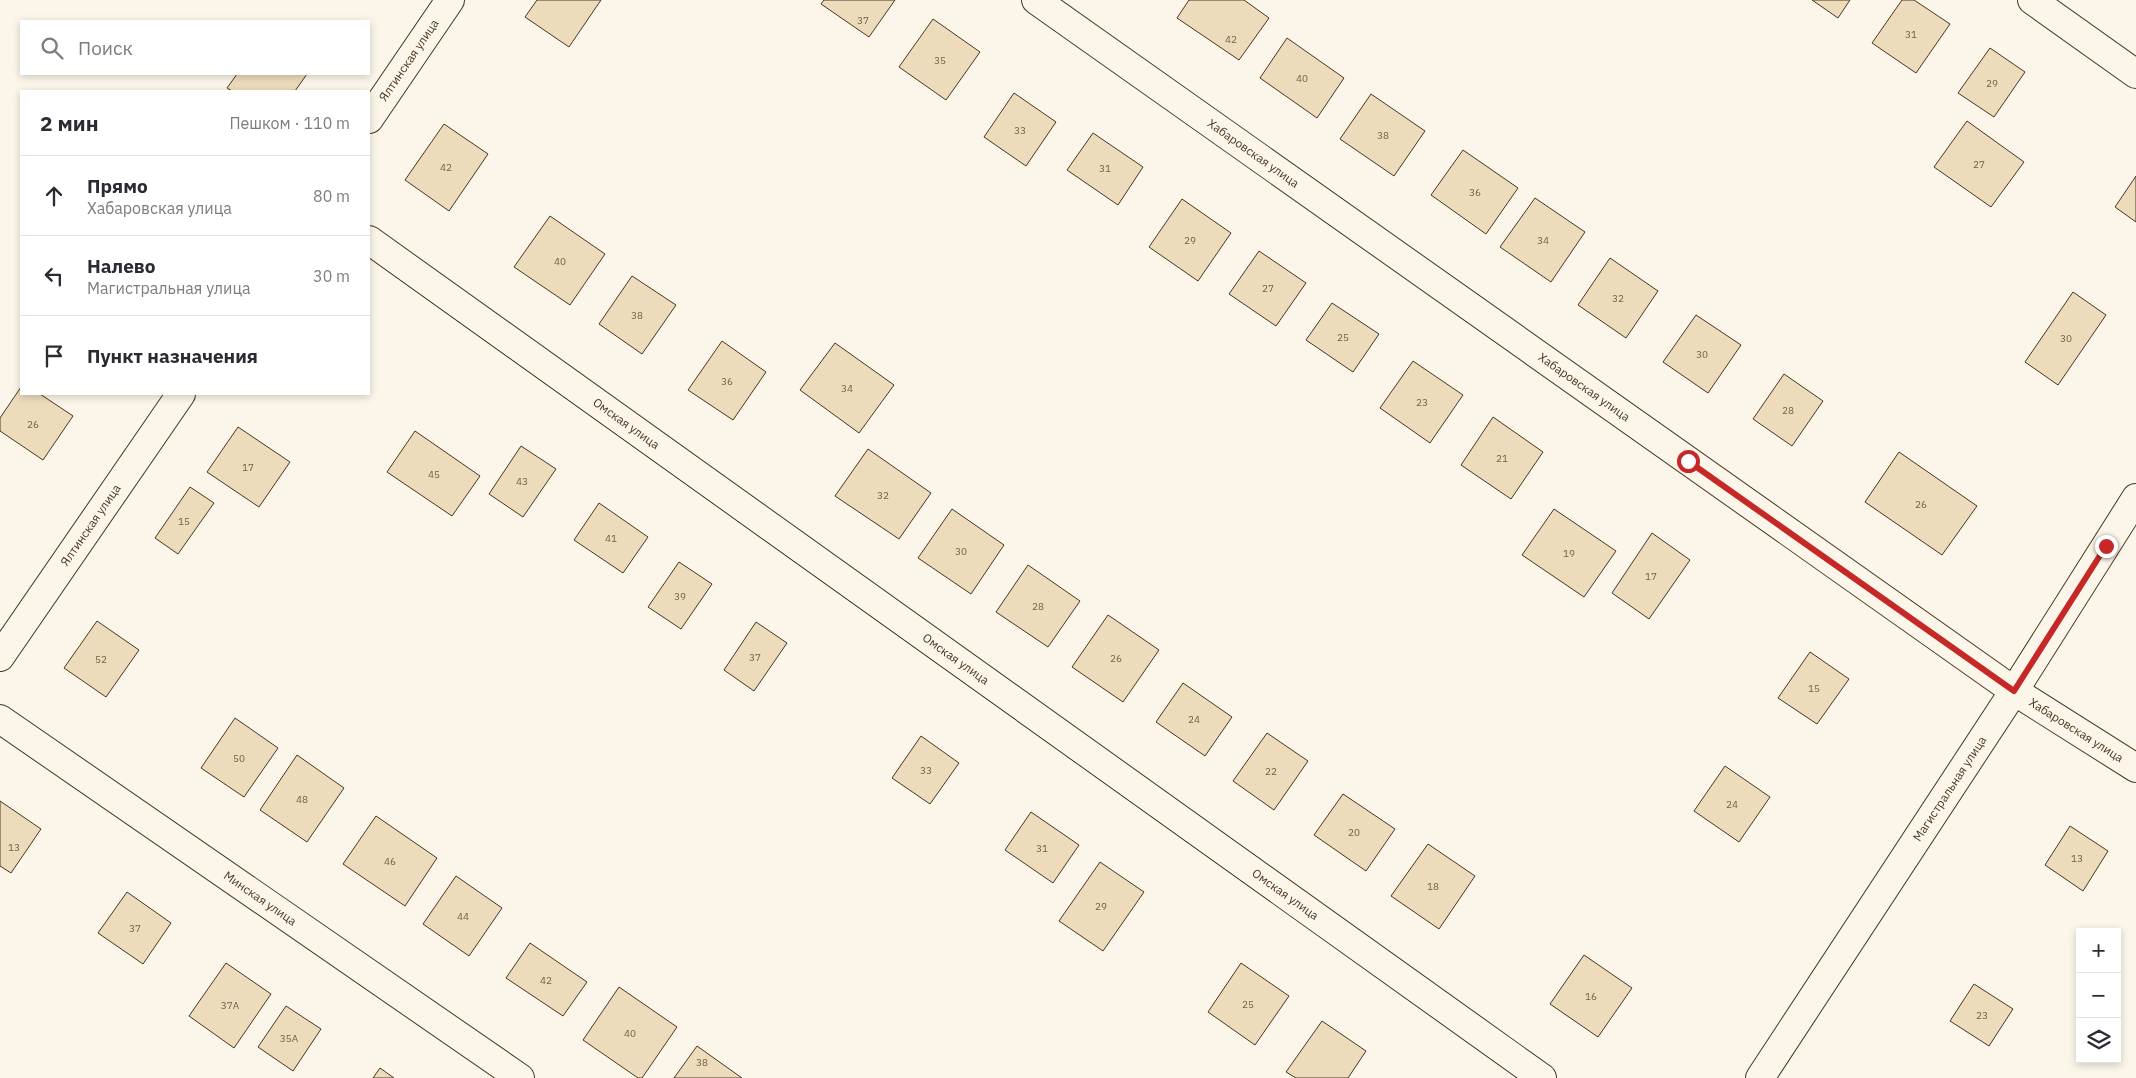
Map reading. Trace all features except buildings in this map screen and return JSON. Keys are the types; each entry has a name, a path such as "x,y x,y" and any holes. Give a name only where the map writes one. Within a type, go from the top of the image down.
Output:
{"street":[{"name":"Ялтинская улица","path":"370,118 450,0"},
{"name":"Хабаровская улица","path":"1036,0 2014,691 2136,768"},
{"path":"2032,0 2136,74"},
{"name":"Омская улица","path":"370,241 1542,1078"},
{"name":"Ялтинская улица","path":"0,657 180,395"},
{"name":"Магистральная улица","path":"1760,1078 2014,691 2136,498"},
{"name":"Минская улица","path":"0,718 520,1078"}],"route":[{"path":"1688,461 2014,691 2106,546"}]}
